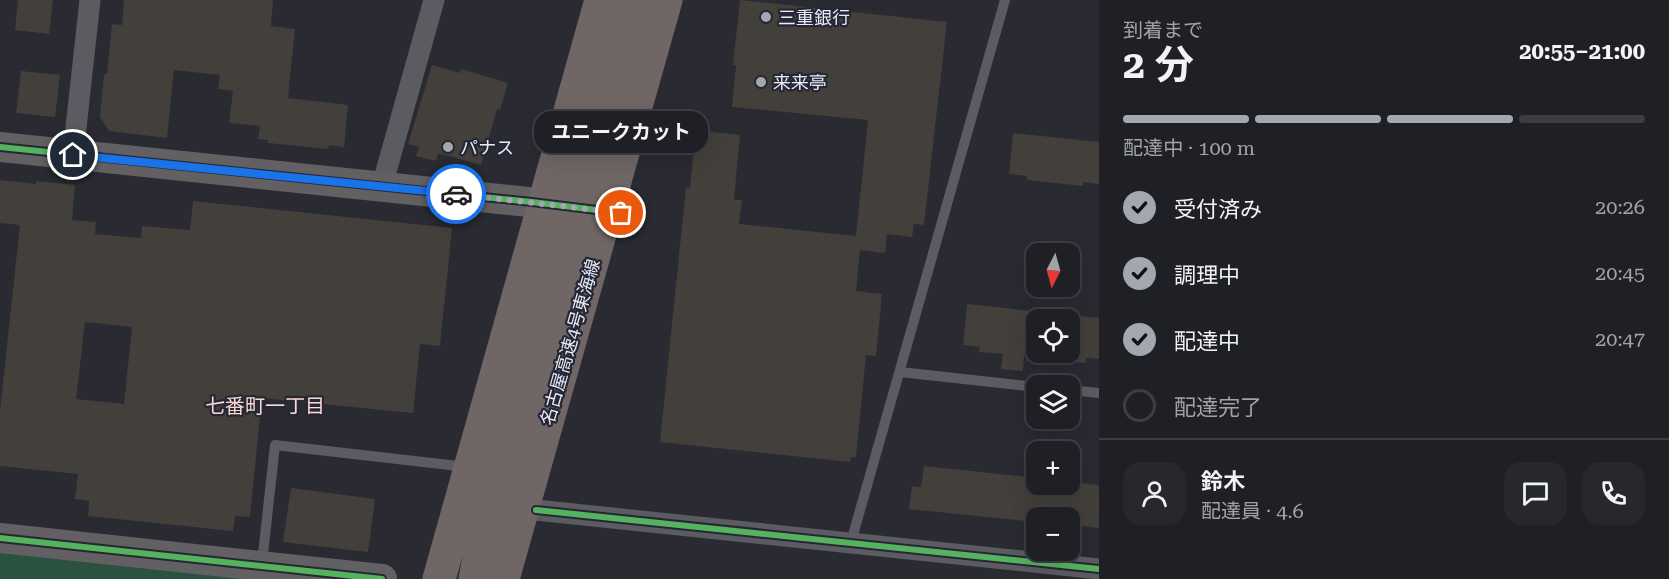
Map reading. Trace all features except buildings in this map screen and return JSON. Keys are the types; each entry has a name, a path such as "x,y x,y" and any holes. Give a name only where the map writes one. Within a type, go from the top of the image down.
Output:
{"highway":[{"path":"439,579 601,0"},
{"path":"475,579 482,542 511,431 633,0"},
{"name":"名古屋高速4号東海線","path":"503,579 666,0"}],"street":[{"path":"73,155 90,0"},
{"path":"382,186 434,0"},
{"path":"0,147 621,213"},
{"path":"536,510 1099,569"},
{"path":"0,538 382,579"}],"lane":[{"path":"851,542 1005,0"},
{"path":"900,372 1026,386"},
{"path":"1080,391 1099,393"},
{"path":"261,566 275,445 458,466"}],"green space":[{"path":"0,549 278,579 0,579"}],"cycle path":[{"path":"0,147 621,213"},
{"path":"536,510 1099,569"},
{"path":"0,538 382,579"}],"way so far":[{"path":"456,194 621,213"}],"place":[{"name":"三重銀行","path":"766,17"},
{"name":"来来亭","path":"761,82"},
{"name":"パナス","path":"448,147"},
{"name":"ユニークカット","path":"621,213"}],"district":[{"name":"七番町一丁目","path":"265,406"}],"route":[{"path":"73,155 456,194"}]}
